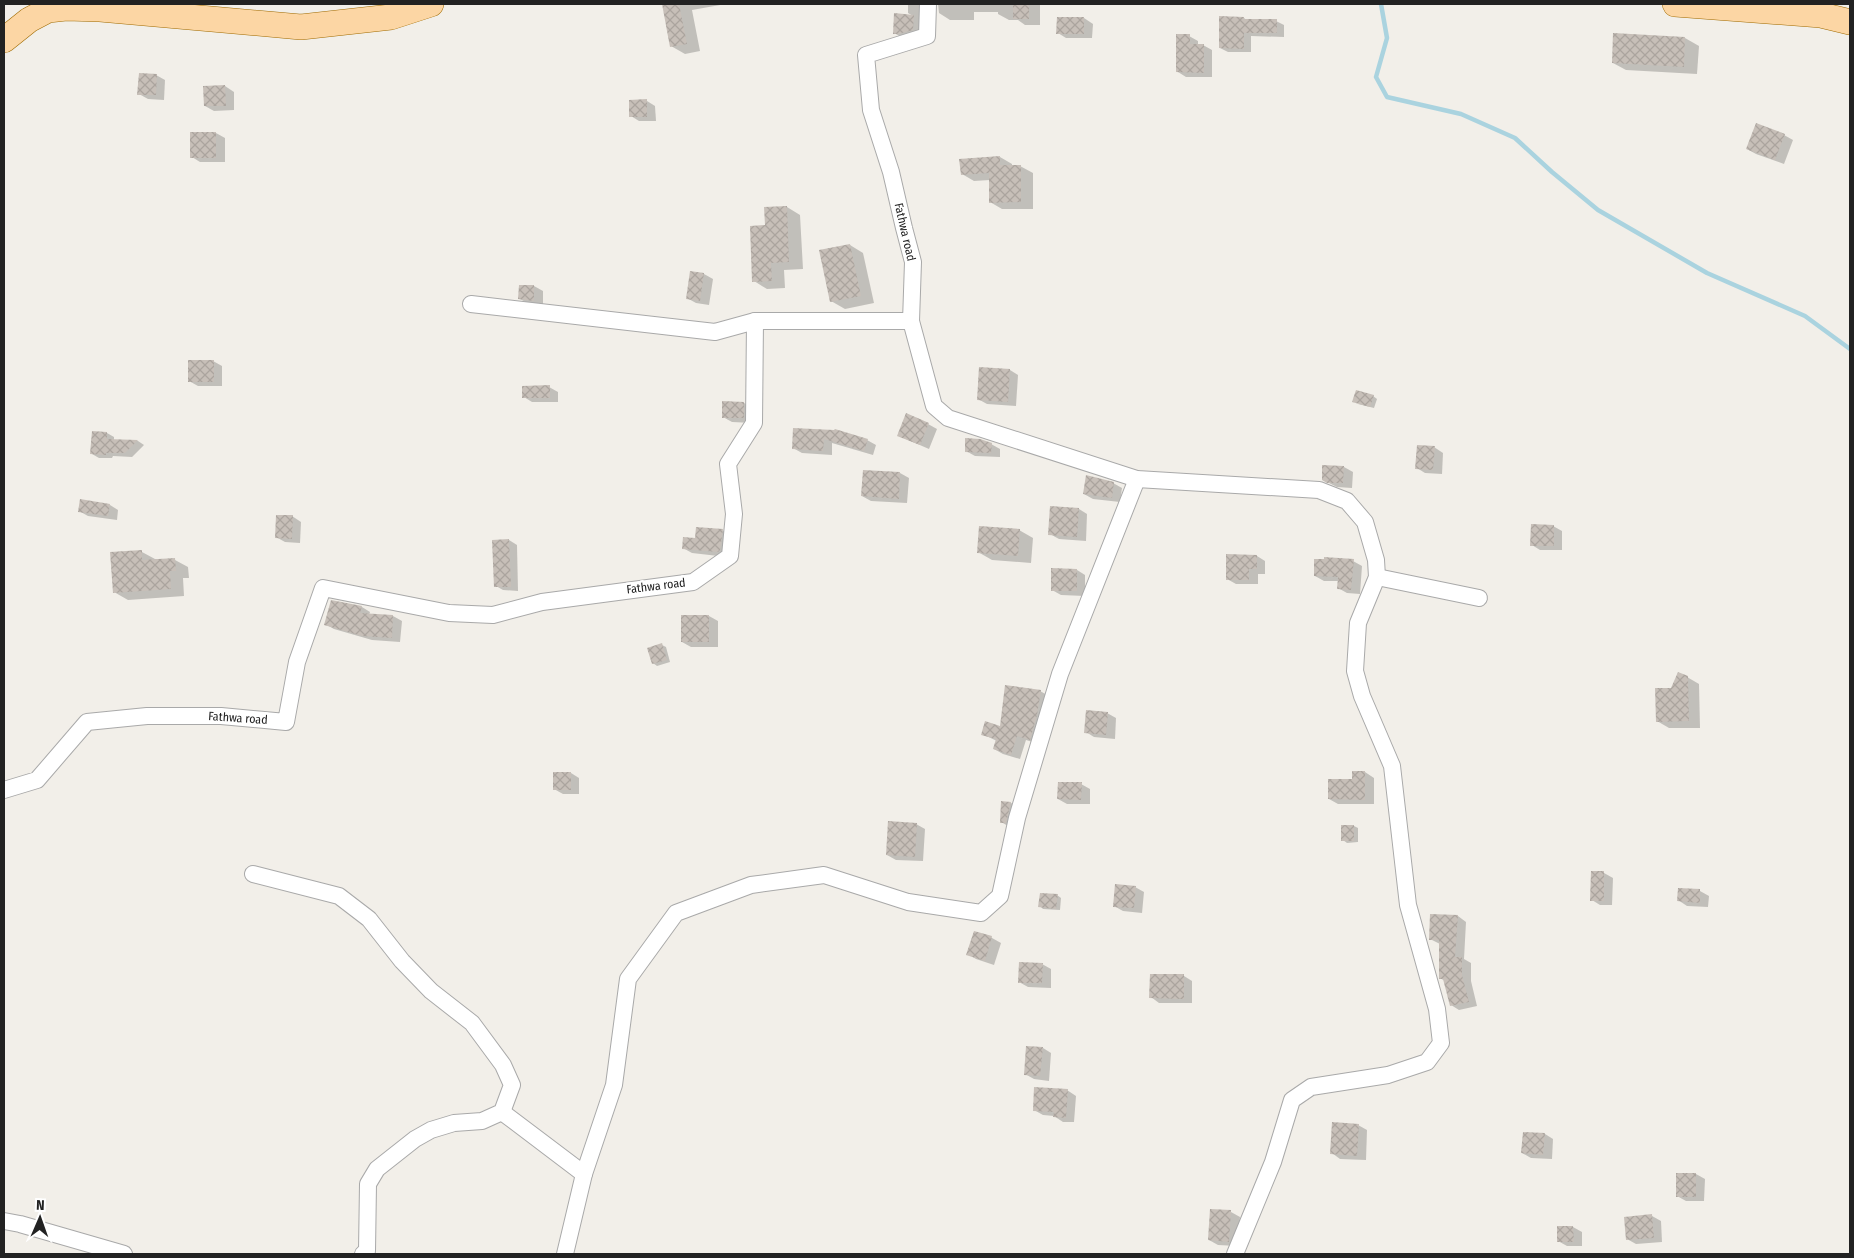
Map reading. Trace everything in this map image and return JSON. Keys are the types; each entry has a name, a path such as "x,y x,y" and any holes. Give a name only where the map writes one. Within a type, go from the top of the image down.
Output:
{"main road":[{"path":"4,40 28,20 48,10 66,8 100,6 301,27 391,17 431,4"},
{"path":"1675,4 1821,15 1850,22"}],"street":[{"name":"Fathwa road","path":"911,321 913,262 891,172 871,110 866,55 926,36 928,4"},
{"path":"471,304 715,332 756,321 911,321 934,406 948,418 1137,479 1319,490 1347,501 1365,522 1376,560 1377,577 1358,623 1355,671 1362,696 1392,766 1408,905 1437,1009 1441,1042 1427,1062 1388,1075 1311,1087 1292,1100 1274,1162 1235,1254"},
{"name":"Fathwa road","path":"4,790 37,780 87,722 147,716 221,716 286,722 297,662 323,588 449,613 492,615 542,602 693,582 730,556 734,514 728,464 754,424 756,321"},
{"path":"565,1254 584,1174 614,1085 628,979 676,913 750,885 824,875 908,902 981,912 1000,896 1017,818 1060,674 1137,479"},
{"path":"1377,577 1479,598"},
{"path":"253,874 339,896 369,919 402,961 431,991 472,1023 503,1065 512,1085 502,1112 482,1121 454,1123 431,1130 415,1139 377,1169 368,1184 366,1251 363,1254"},
{"path":"502,1112 584,1174"},
{"path":"4,1221 124,1254"}],"building":[{"path":"662,4 679,4 687,44 670,47"},
{"path":"1013,4 1029,4 1029,19 1013,19"},
{"path":"894,13 914,15 913,30 893,34"},
{"path":"1219,16 1244,17 1244,19 1277,19 1277,33 1244,33 1244,49 1219,48"},
{"path":"1057,17 1084,17 1084,34 1056,34"},
{"path":"1613,33 1685,37 1684,67 1612,63"},
{"path":"1176,34 1190,34 1190,44 1204,44 1204,73 1176,72"},
{"path":"139,73 157,74 156,95 137,95"},
{"path":"225,85 226,106 204,106 203,86"},
{"path":"647,99 647,117 629,117 629,100"},
{"path":"1756,123 1785,134 1775,160 1746,149"},
{"path":"190,132 216,132 216,158 190,158"},
{"path":"1000,156 1000,165 1021,165 1021,202 989,203 989,173 961,175 959,159"},
{"path":"787,206 789,262 771,263 772,281 752,282 750,226 765,225 764,207"},
{"path":"850,244 861,296 830,302 819,250"},
{"path":"690,271 704,273 700,301 686,299"},
{"path":"519,285 534,285 534,301 518,299"},
{"path":"188,360 214,360 214,382 188,382"},
{"path":"979,367 1010,369 1008,402 977,400"},
{"path":"550,385 550,398 522,398 522,386"},
{"path":"1356,390 1374,395 1370,407 1352,402"},
{"path":"722,401 744,402 744,418 722,418"},
{"path":"906,413 929,423 920,445 897,436"},
{"path":"793,428 835,429 868,439 864,451 824,439 823,451 792,449"},
{"path":"92,431 107,432 107,439 138,440 125,453 90,454"},
{"path":"965,438 980,439 992,443 991,453 965,452"},
{"path":"1417,445 1435,446 1433,470 1415,469"},
{"path":"1322,465 1344,466 1343,483 1327,483 1322,480"},
{"path":"863,470 900,472 899,499 861,496"},
{"path":"1086,475 1114,482 1112,498 1083,494"},
{"path":"80,499 110,504 108,516 78,512"},
{"path":"1050,506 1079,508 1077,537 1048,535"},
{"path":"276,515 293,515 292,539 275,538"},
{"path":"1531,524 1554,525 1554,546 1530,546"},
{"path":"979,526 1020,529 1018,556 977,553"},
{"path":"696,527 723,529 720,550 718,552 682,549 683,537 695,538"},
{"path":"509,539 511,587 494,587 492,540"},
{"path":"142,550 142,560 175,558 176,571 170,571 171,589 113,593 110,552"},
{"path":"1226,554 1257,555 1257,569 1249,569 1249,580 1226,580"},
{"path":"1324,557 1354,559 1351,590 1337,589 1338,577 1314,576 1314,559 1324,559"},
{"path":"1051,568 1077,569 1077,591 1051,591"},
{"path":"331,600 362,606 360,613 393,615 392,638 362,636 324,625"},
{"path":"681,615 709,615 709,642 681,642"},
{"path":"662,643 667,660 652,664 647,648"},
{"path":"1678,672 1688,676 1689,721 1656,722 1655,688 1671,688"},
{"path":"1005,685 1041,690 1030,740 1017,736 1011,755 993,749 996,739 981,735 985,721 1000,726"},
{"path":"1086,710 1108,712 1106,735 1084,733"},
{"path":"1352,771 1365,771 1365,800 1328,799 1328,779 1352,779"},
{"path":"553,772 571,772 571,790 553,790"},
{"path":"1058,782 1082,782 1081,800 1057,799"},
{"path":"1001,801 1011,802 1006,823 1000,823"},
{"path":"888,821 917,823 915,857 886,855"},
{"path":"1341,825 1354,825 1354,841 1341,841"},
{"path":"1591,871 1604,871 1604,901 1590,901"},
{"path":"1115,884 1136,886 1134,908 1113,907"},
{"path":"1678,888 1700,889 1700,903 1677,901"},
{"path":"1040,893 1058,894 1056,909 1038,907"},
{"path":"1430,914 1458,915 1455,957 1462,957 1462,975 1469,1002 1450,1006 1443,979 1439,979 1439,940 1429,940"},
{"path":"974,931 992,936 985,961 966,955"},
{"path":"1019,962 1043,963 1042,983 1018,983"},
{"path":"1150,974 1184,974 1184,999 1149,998"},
{"path":"1026,1046 1043,1047 1040,1076 1024,1075"},
{"path":"1034,1087 1068,1089 1066,1118 1053,1117 1054,1112 1033,1111"},
{"path":"1332,1122 1359,1124 1357,1156 1330,1154"},
{"path":"1523,1132 1545,1133 1543,1155 1521,1153"},
{"path":"1676,1173 1696,1173 1696,1197 1676,1197"},
{"path":"1210,1209 1231,1210 1229,1242 1208,1240"},
{"path":"1652,1214 1654,1238 1626,1240 1624,1217"},
{"path":"1557,1226 1573,1226 1574,1242 1557,1242"}],"waterway":[{"path":"1381,4 1387,38 1376,77 1387,97 1461,114 1515,138 1598,210 1707,273 1805,316 1850,349"}]}
